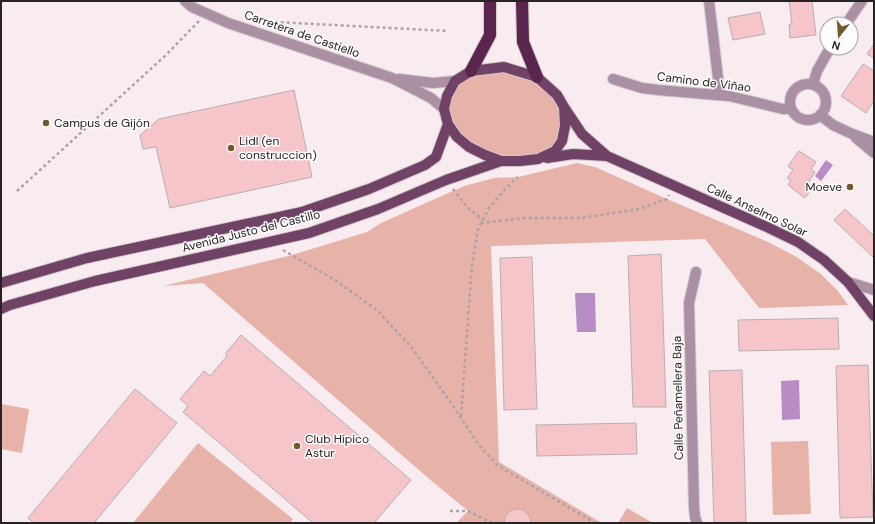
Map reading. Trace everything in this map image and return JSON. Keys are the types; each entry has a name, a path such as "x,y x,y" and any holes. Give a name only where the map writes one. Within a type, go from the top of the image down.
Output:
{"highway":[{"path":"472,71 490,35 490,1"},
{"path":"522,1 523,42 537,77"}],"main road":[{"path":"504,67 537,77 558,95 564,107 565,126 562,141 554,151 538,159 502,161 485,155 470,147 457,137 448,124 444,109 447,96 455,81 472,71 504,67"},
{"name":"Calle Anselmo Solar","path":"564,107 582,134 607,156 798,242 824,260 848,282 874,316"},
{"name":"Avenida Justo del Castillo","path":"1,283 87,258 302,212 369,190 425,164 436,157 448,124"},
{"name":"Calle Anselmo Solar","path":"538,159 574,154 607,156"},
{"name":"Avenida Justo del Castillo","path":"1,309 10,305 96,281 308,233 378,209 446,180 502,161"}],"street":[{"name":"Carretera de Castiello","path":"185,1 192,7 228,23 392,78 431,98 444,109"},
{"path":"708,1 720,95"},
{"path":"852,16 862,1"},
{"path":"814,84 817,71 825,56"},
{"name":"Carretera de Castiello","path":"392,78 433,83 455,81"},
{"name":"Camino de Viñao","path":"613,80 642,88 729,96 783,109 791,109"},
{"path":"814,84 824,93 826,98 826,107 820,115 810,120 796,116 791,109 790,104 793,91 800,85 814,84"},
{"path":"820,115 833,125 874,142"},
{"path":"850,133 874,136"},
{"path":"850,133 874,153"},
{"name":"Calle Peñamellera Baja","path":"696,272 689,303 694,517 697,523"},
{"path":"848,282 874,290"}],"path":[{"path":"243,28 276,22 448,31"},
{"path":"17,191 166,56 195,25"},
{"path":"461,417 472,265 478,228 489,208 518,177"},
{"path":"446,180 467,207 483,220"},
{"path":"481,223 525,218 581,218 639,209 667,199 670,195"},
{"path":"269,242 335,280 378,311 413,349 479,445 497,465 593,522"},
{"path":"450,510 468,511 492,523"}],"shaded area":[{"path":"504,67 537,77 564,107 562,141 538,159 485,155 448,124 447,96 455,81"},
{"path":"826,160 833,165 821,181 815,176"},
{"path":"577,163 595,167 768,242 795,256 821,274 838,291 848,305 759,308 705,239 491,246 499,462 602,523 456,523 468,511 203,283 163,286 292,255 367,232 381,223 464,186 494,178 518,177"},
{"path":"575,293 595,293 596,332 577,332"},
{"path":"799,380 800,419 782,420 781,381"},
{"path":"1,404 29,409 22,453 1,449"},
{"path":"808,441 811,514 773,515 771,442"},
{"path":"198,443 293,519 290,523 133,523"},
{"path":"627,508 653,523 618,523"}],"building":[{"path":"789,1 812,1 816,35 790,38 789,24 792,24"},
{"path":"760,12 765,34 733,40 728,18"},
{"path":"874,44 874,58 867,54"},
{"path":"863,64 874,71 874,101 866,113 841,96"},
{"name":"Lidl (en construccion)","path":"294,90 312,177 170,208 156,147 143,149 140,135 159,119"},
{"path":"799,151 816,162 811,169 815,172 808,183 810,184 806,190 809,192 805,198 788,185 791,180 787,178 793,170 788,166"},
{"path":"845,209 874,236 874,258 834,220"},
{"path":"661,254 666,407 633,407 628,256"},
{"path":"532,257 537,409 504,410 500,258"},
{"path":"838,318 839,349 739,351 738,320"},
{"name":"Club Hípico Astur","path":"241,335 411,480 374,523 313,523 183,412 188,406 180,399 204,371 210,376 227,356 225,354"},
{"path":"868,365 873,517 840,518 836,366"},
{"path":"742,370 746,522 714,523 709,371"},
{"path":"135,389 177,423 94,523 34,523 28,518"},
{"path":"636,423 637,454 537,456 536,425"},
{"path":"518,509 527,513 531,523 504,523 505,517 508,513"}],"place":[{"name":"Campus de Gijón","path":"46,123"},
{"name":"Lidl (en construccion)","path":"231,148"},
{"name":"Moeve","path":"850,187"},
{"name":"Club Hípico Astur","path":"297,446"}]}
